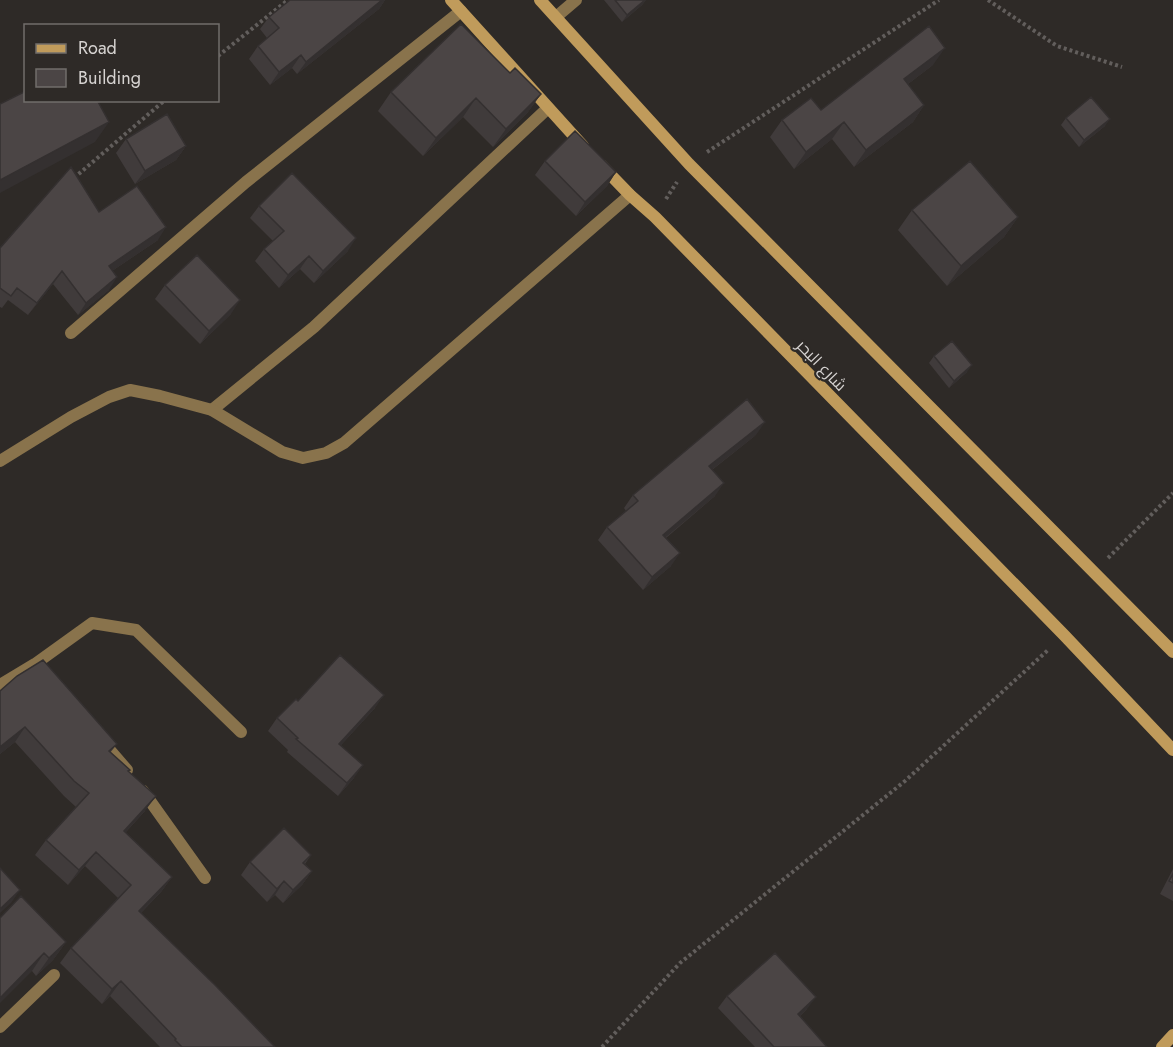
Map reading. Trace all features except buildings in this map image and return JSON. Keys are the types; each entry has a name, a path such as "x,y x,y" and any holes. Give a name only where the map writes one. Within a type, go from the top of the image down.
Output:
{"main road":[{"name":"شارع البحر","path":"451,0 630,195 655,217 1064,635 1173,750"},
{"path":"540,0 689,164 1173,652"},
{"path":"1162,1047 1173,1035"}],"street":[{"path":"556,17 576,0"},
{"path":"70,333 246,182 461,11"},
{"path":"212,410 314,327 548,108"},
{"path":"0,461 71,417 109,397 130,390 212,410 282,452 303,458 326,453 344,442 630,195"},
{"path":"0,685 39,668 92,623 136,630 241,732"},
{"path":"95,733 133,777 205,878"},
{"path":"0,1028 54,975"}],"path":[{"path":"219,55 288,0"},
{"path":"655,217 689,164 939,0"},
{"path":"988,0 1057,46 1122,67"},
{"path":"70,182 163,102"},
{"path":"1094,572 1173,493"},
{"path":"602,1047 680,963 905,781 1064,635"}]}
